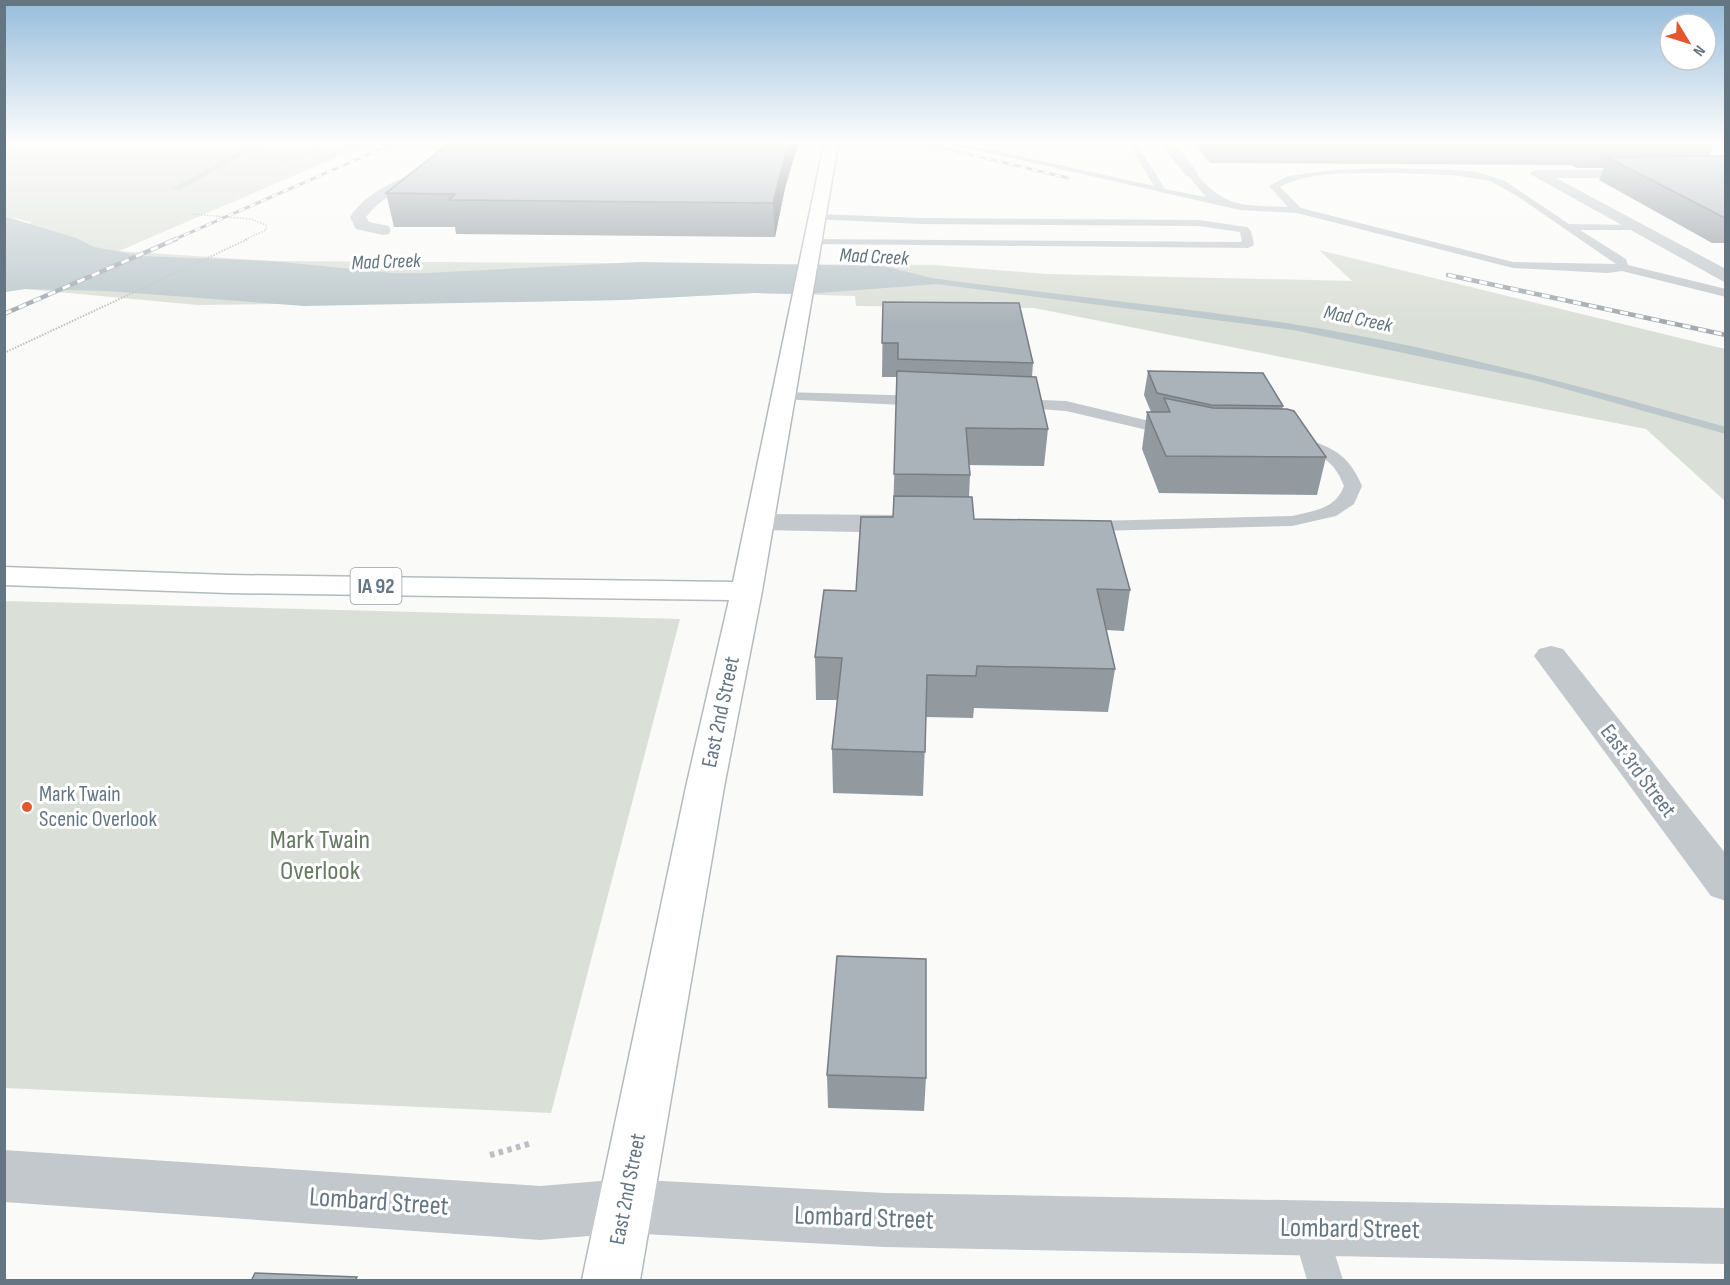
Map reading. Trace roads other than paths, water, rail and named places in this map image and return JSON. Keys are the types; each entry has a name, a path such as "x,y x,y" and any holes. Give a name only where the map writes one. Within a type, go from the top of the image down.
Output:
{"main road":[{"name":"East 2nd Street","path":"610,1281 705,787 747,591 820,204"},
{"name":"IA 92","path":"4,576 240,584 747,591"}],"street":[{"path":"368,204 358,217 362,225 382,230"},
{"path":"1592,204 1725,277"},
{"path":"760,522 930,524"},
{"name":"East 3rd Street","path":"1551,656 1725,885"},
{"name":"Lombard Street","path":"4,1176 540,1213 625,1206 885,1220 1725,1236"}],"lane":[{"path":"1227,204 1298,210 1513,266 1607,269 1622,267 1725,293"},
{"path":"1292,204 1298,210"},
{"path":"1532,204 1622,261 1622,267"},
{"path":"1199,223 1236,206"},
{"path":"812,249 1248,245 1246,231 1243,229 1199,223 921,221 818,217"},
{"path":"1567,227 1634,227"},
{"path":"784,396 937,401"},
{"path":"996,403 1066,406 1184,433"},
{"path":"1083,526 1292,521 1330,512 1348,500 1353,486 1346,468 1334,456 1307,445 1279,438"},
{"path":"1310,1228 1325,1281"}],"waterway":[{"name":"Mad Creek","path":"931,281 1293,327 1452,358 1535,377 1726,431"}],"railway":[{"path":"173,240 255,204"},
{"path":"4,314 176,239"},
{"path":"1448,275 1726,335"}],"place":[{"name":"Mark Twain Scenic Overlook","path":"27,807"}],"park label":[{"name":"Mark Twain Overlook","path":"320,856"}]}
